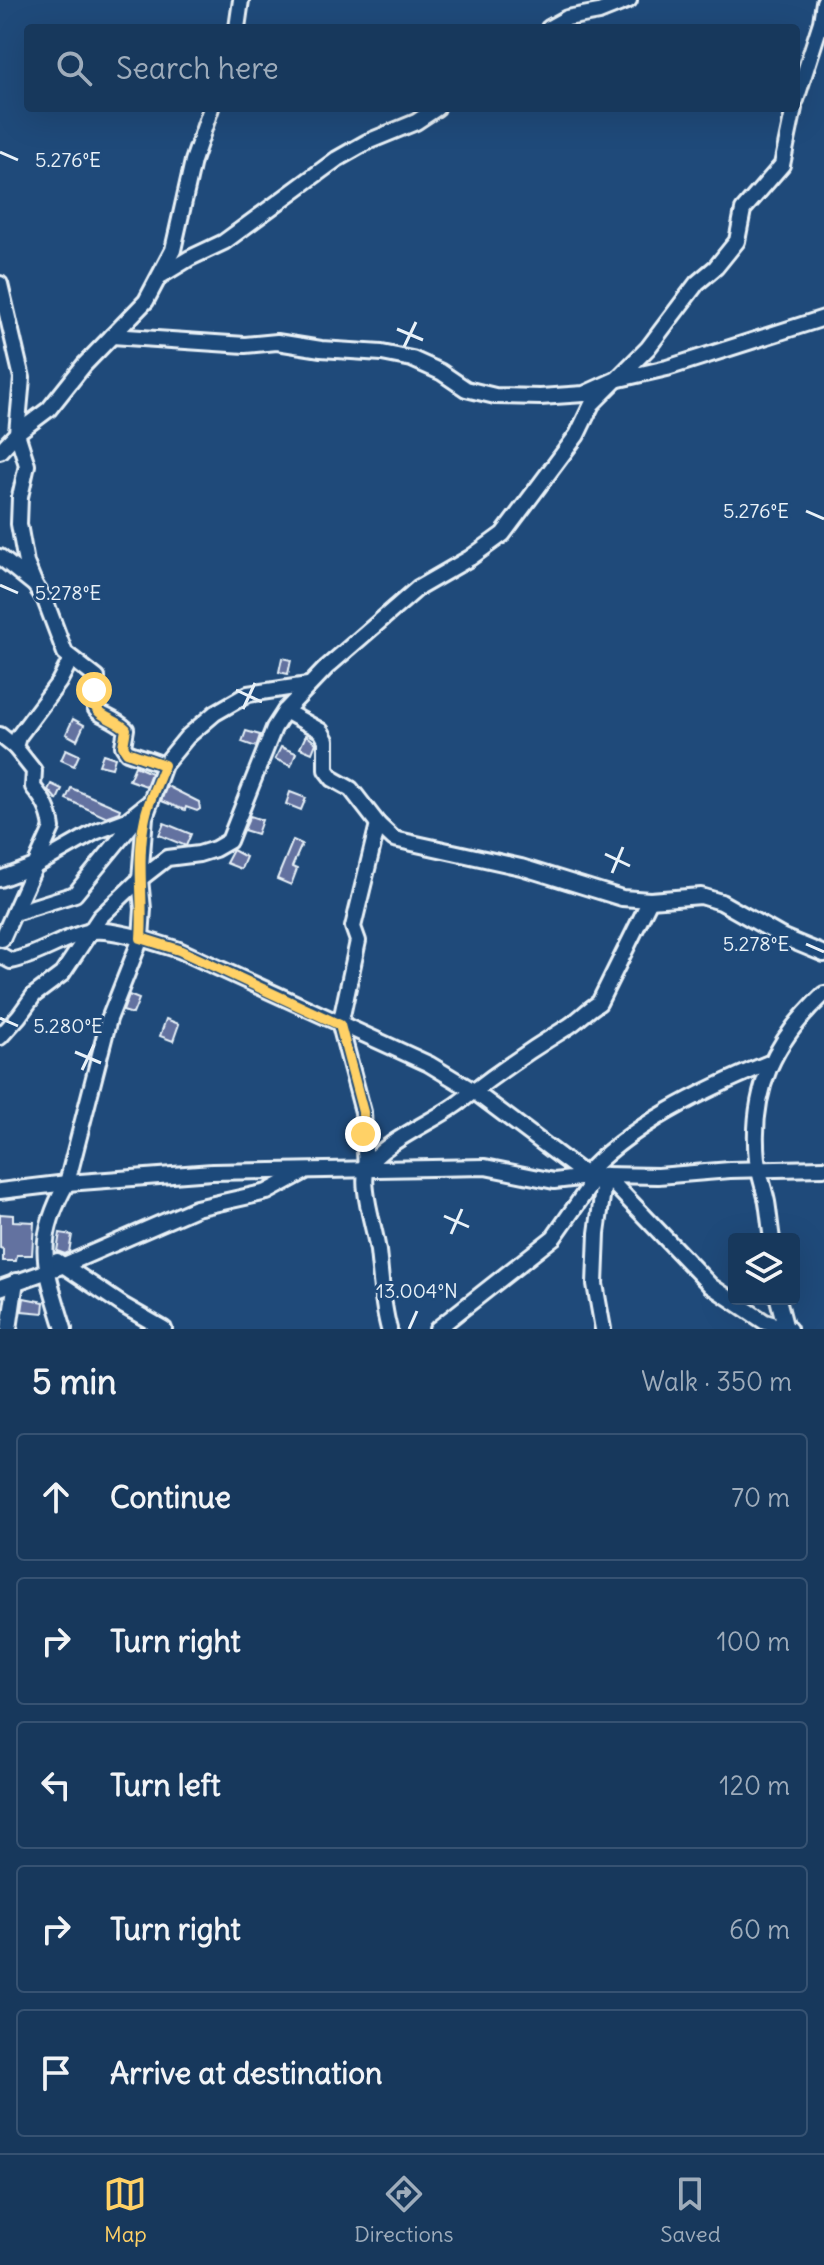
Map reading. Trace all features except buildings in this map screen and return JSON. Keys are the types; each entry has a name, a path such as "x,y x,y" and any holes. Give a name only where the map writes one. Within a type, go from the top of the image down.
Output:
{"street":[{"path":"238,24 241,0"},
{"path":"556,24 629,0"},
{"path":"800,88 821,22 824,2"},
{"path":"0,451 17,433 49,409 84,365 146,301 173,250 193,161 210,112"},
{"path":"160,276 224,242 337,159 431,112"},
{"path":"0,1037 34,995 62,974 89,931 140,879 167,858 199,854 229,841 274,728 308,685 418,588 470,558 503,534 577,435 592,404 648,348 697,283 716,267 737,241 743,210 782,165 793,112"},
{"path":"0,284 22,378 17,433 27,465 20,497 19,524 26,563 45,600 65,653 97,678 93,697 101,716 126,729 123,746 127,752 164,765"},
{"path":"112,336 245,345 277,342 382,353 412,359 441,372 466,389 495,396 584,394 615,380 667,368 824,318"},
{"path":"0,557 35,585"},
{"path":"15,747 18,737 59,682 71,659"},
{"path":"64,1329 55,1268 44,1250 46,1229 67,1183 109,1019 141,938 143,909 140,879 145,817 164,765 187,737 215,713 248,694 308,685"},
{"path":"285,711 321,731 326,740 326,770 333,779 351,789 394,839 521,867 622,898 650,900 681,896 711,899 783,937 824,954"},
{"path":"0,735 15,747 34,771 33,787 51,815 52,828 1,939"},
{"path":"0,879 37,865 95,832 127,820 151,801"},
{"path":"14,913 75,894 151,801"},
{"path":"378,824 353,927 358,941 340,1025 363,1112 366,1191 389,1329"},
{"path":"366,1169 378,1154 461,1101 472,1090 599,1003 650,900"},
{"path":"0,955 11,961 32,957 89,931 141,938 179,950 429,1064 472,1090 585,1176"},
{"path":"771,1233 759,1170 757,1127 769,1063 783,1038 824,994"},
{"path":"585,1176 597,1161 674,1108 715,1085 769,1063"},
{"path":"0,1191 212,1172 485,1167 554,1181 605,1175 658,1176 824,1168"},
{"path":"0,1288 196,1208 267,1192 306,1171"},
{"path":"605,1175 711,1286 765,1322 787,1329"},
{"path":"437,1329 554,1237 591,1184 605,1175"},
{"path":"603,1329 595,1284 597,1233 605,1175"},
{"path":"55,1268 164,1329"},
{"path":"9,1329 16,1281"},
{"path":"780,1305 787,1329"}],"route":[{"path":"94,690 95,706 101,716 126,729 123,746 127,752 164,765 145,817 140,879 143,909 141,938 179,950 340,1025 363,1112 363,1134"}]}
